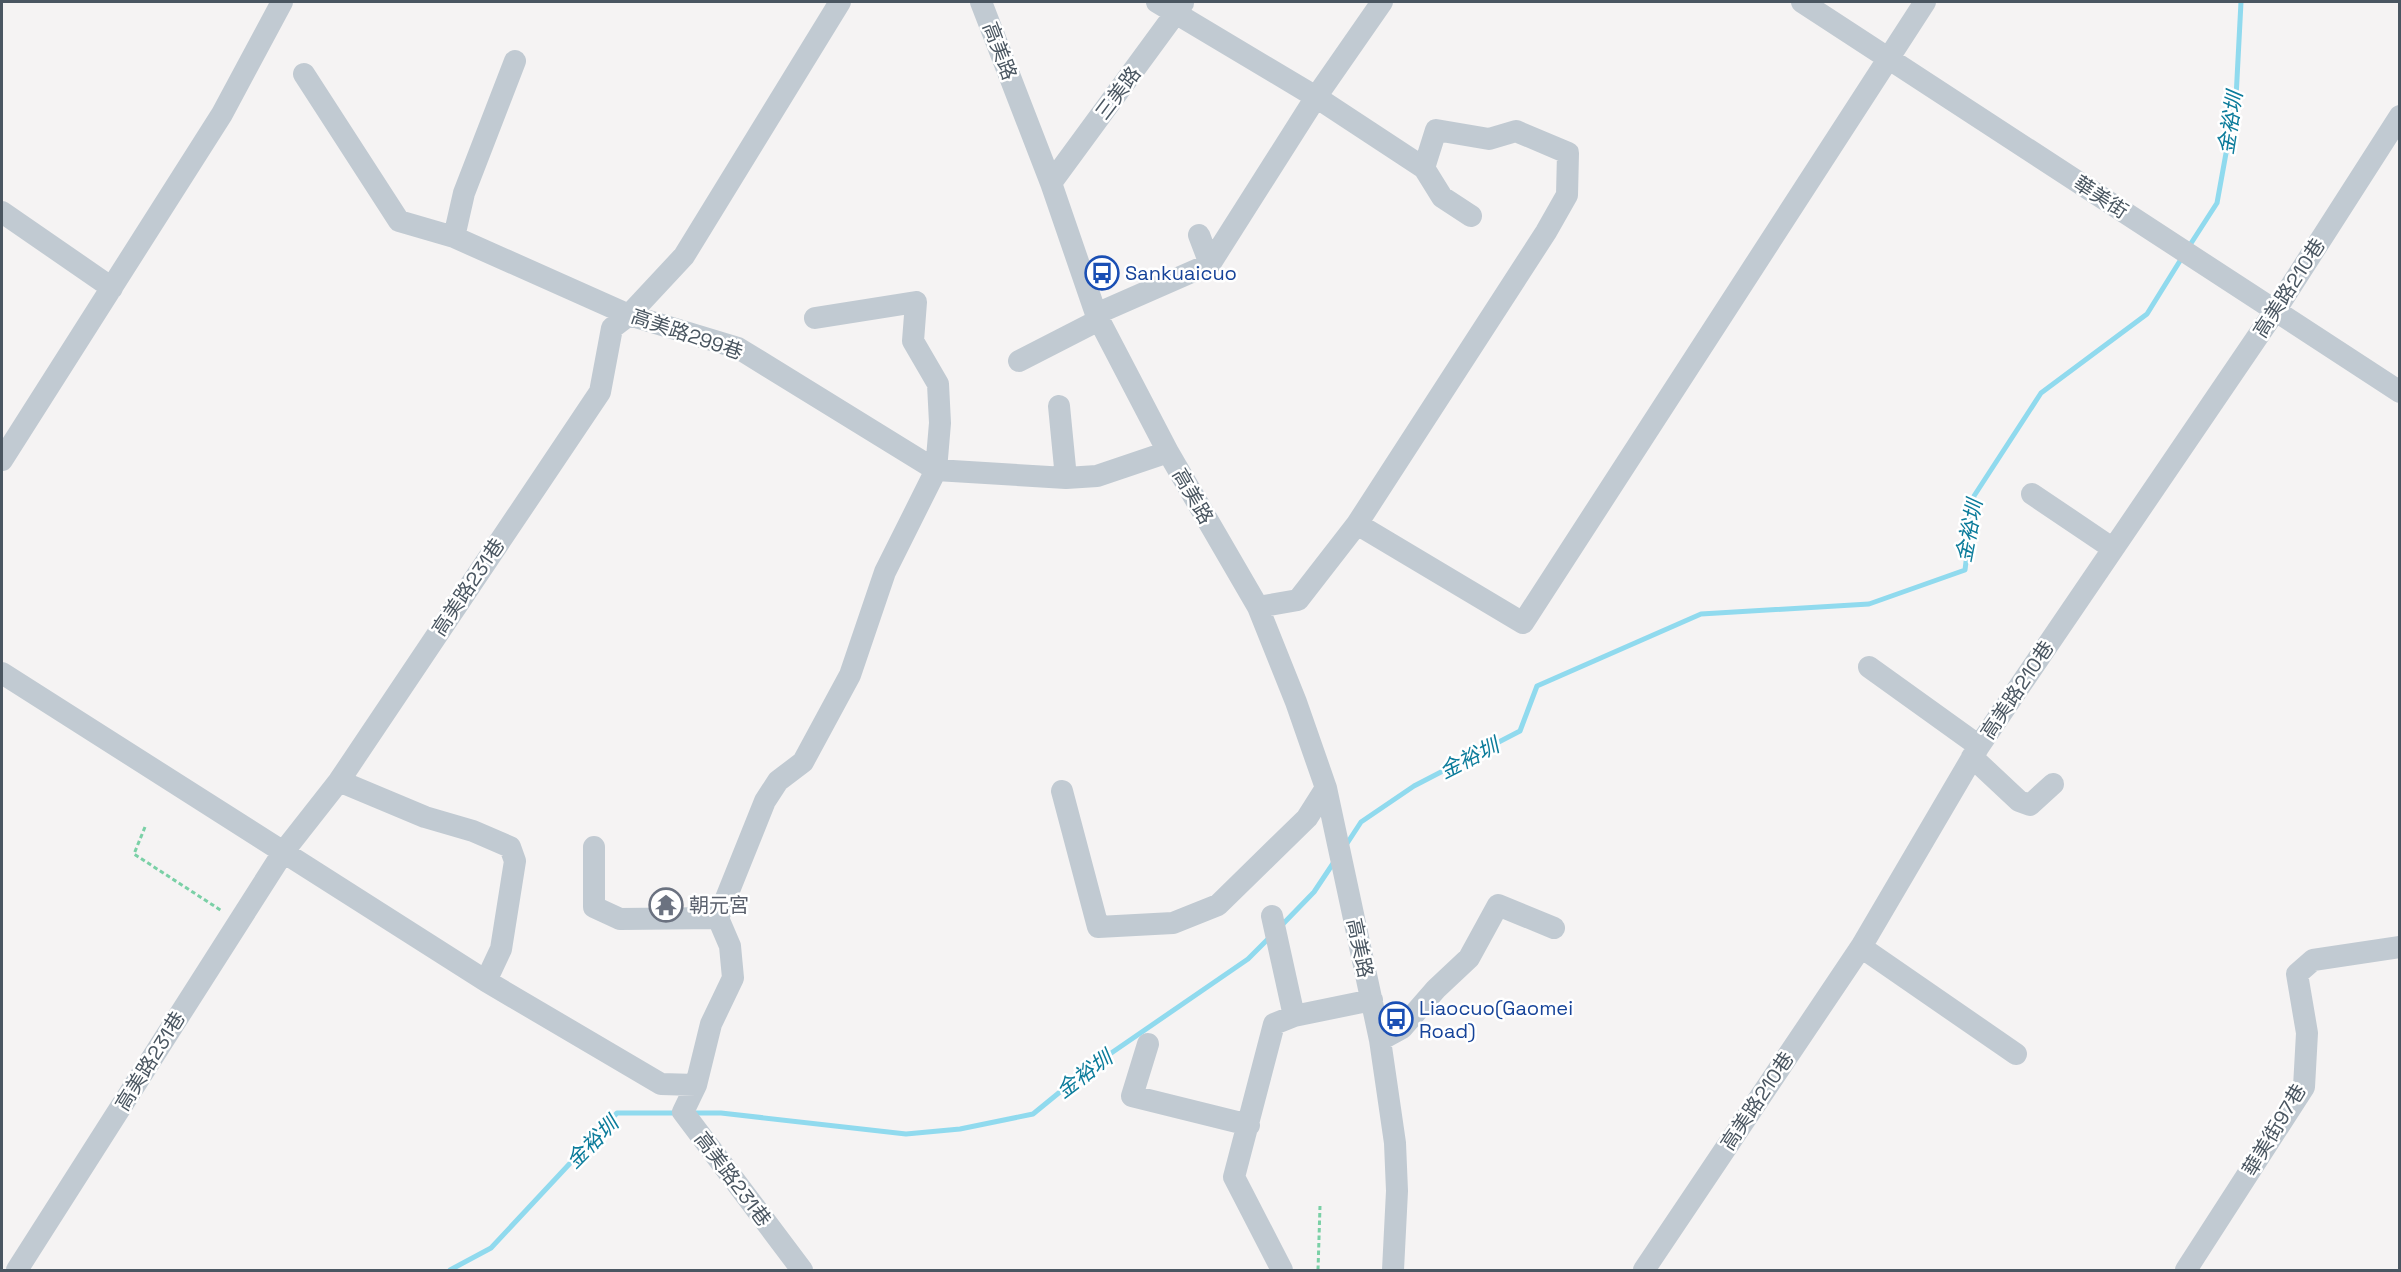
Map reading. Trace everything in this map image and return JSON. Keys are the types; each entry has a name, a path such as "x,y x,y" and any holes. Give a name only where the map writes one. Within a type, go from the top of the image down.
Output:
{"street":[{"path":"2,460 222,114 282,2"},
{"name":"高美路231巷","path":"17,1270 284,851 339,781 600,392 612,328 630,315 684,256 840,2"},
{"name":"高美路","path":"981,2 1051,183 1097,317 1168,452 1258,607 1296,702 1326,788 1380,1040 1395,1143 1397,1191 1393,1270"},
{"path":"1157,2 1180,8 1424,168 1442,197 1472,216"},
{"path":"1019,361 1097,317 1210,264 1316,97 1382,2"},
{"name":"華美街","path":"1802,2 2400,393"},
{"path":"1357,524 1523,623 1925,2"},
{"name":"三美路","path":"1051,183 1180,8"},
{"path":"454,237 464,193 515,61"},
{"name":"高美路299巷","path":"304,74 399,221 454,237 630,315 738,348 936,470 1066,478 1097,476 1168,452"},
{"name":"高美路210巷","path":"1644,1270 1861,947 1976,752 2112,548 2275,311 2400,116"},
{"path":"1258,607 1298,600 1357,524 1546,232 1567,195 1568,153 1516,130 1489,139 1436,130 1424,168"},
{"path":"2,212 112,288"},
{"path":"1199,235 1210,264"},
{"path":"594,847 594,907 620,919 718,918 765,801 778,781 803,762 850,675 885,572 936,470 940,423 938,384 913,341 916,302 815,318"},
{"path":"1059,406 1066,478"},
{"path":"2032,494 2112,548"},
{"path":"1869,667 1976,752 2019,801 2030,805 2054,784"},
{"path":"2,673 486,981 661,1084 696,1085"},
{"path":"339,781 425,817 473,831 510,847 515,861 501,949 486,981"},
{"path":"1062,791 1098,927 1173,923 1218,905 1307,818 1326,788"},
{"path":"1380,1040 1402,1028 1436,989 1469,958 1498,905 1554,927"},
{"path":"1272,916 1294,1016"},
{"name":"高美路231巷","path":"718,918 730,946 733,978 711,1024 696,1085 683,1112 802,1270"},
{"name":"華美街97巷","path":"2186,1270 2304,1087 2307,1033 2297,974 2313,960 2400,946"},
{"path":"1861,947 2016,1054"},
{"name":"高美路","path":"1282,1270 1234,1177 1274,1024 1294,1016 1372,1000"},
{"path":"1148,1044 1132,1096 1249,1125"}],"path":[{"path":"145,827 134,854 239,921"},
{"path":"1318,1270 1320,1206"}],"waterway":[{"name":"金裕圳","path":"2188,248 2217,203 2236,98 2241,2"},
{"name":"金裕圳","path":"1346,845 1361,822 1414,786 1520,731 1537,686 1701,614 1869,604 1965,570 1974,496 2041,393 2147,314 2183,256"},
{"name":"金裕圳","path":"1281,926 1314,892 1334,862"},
{"name":"金裕圳","path":"690,1113 721,1113 906,1134 960,1129 1033,1114 1088,1069 1248,959 1270,937"},
{"name":"金裕圳","path":"450,1270 491,1248 617,1113 678,1113"}],"place":[{"name":"Sankuaicuo","path":"1102,273"},
{"name":"朝元宮","path":"666,905"},
{"name":"Liaocuo(Gaomei Road)","path":"1396,1019"}]}
